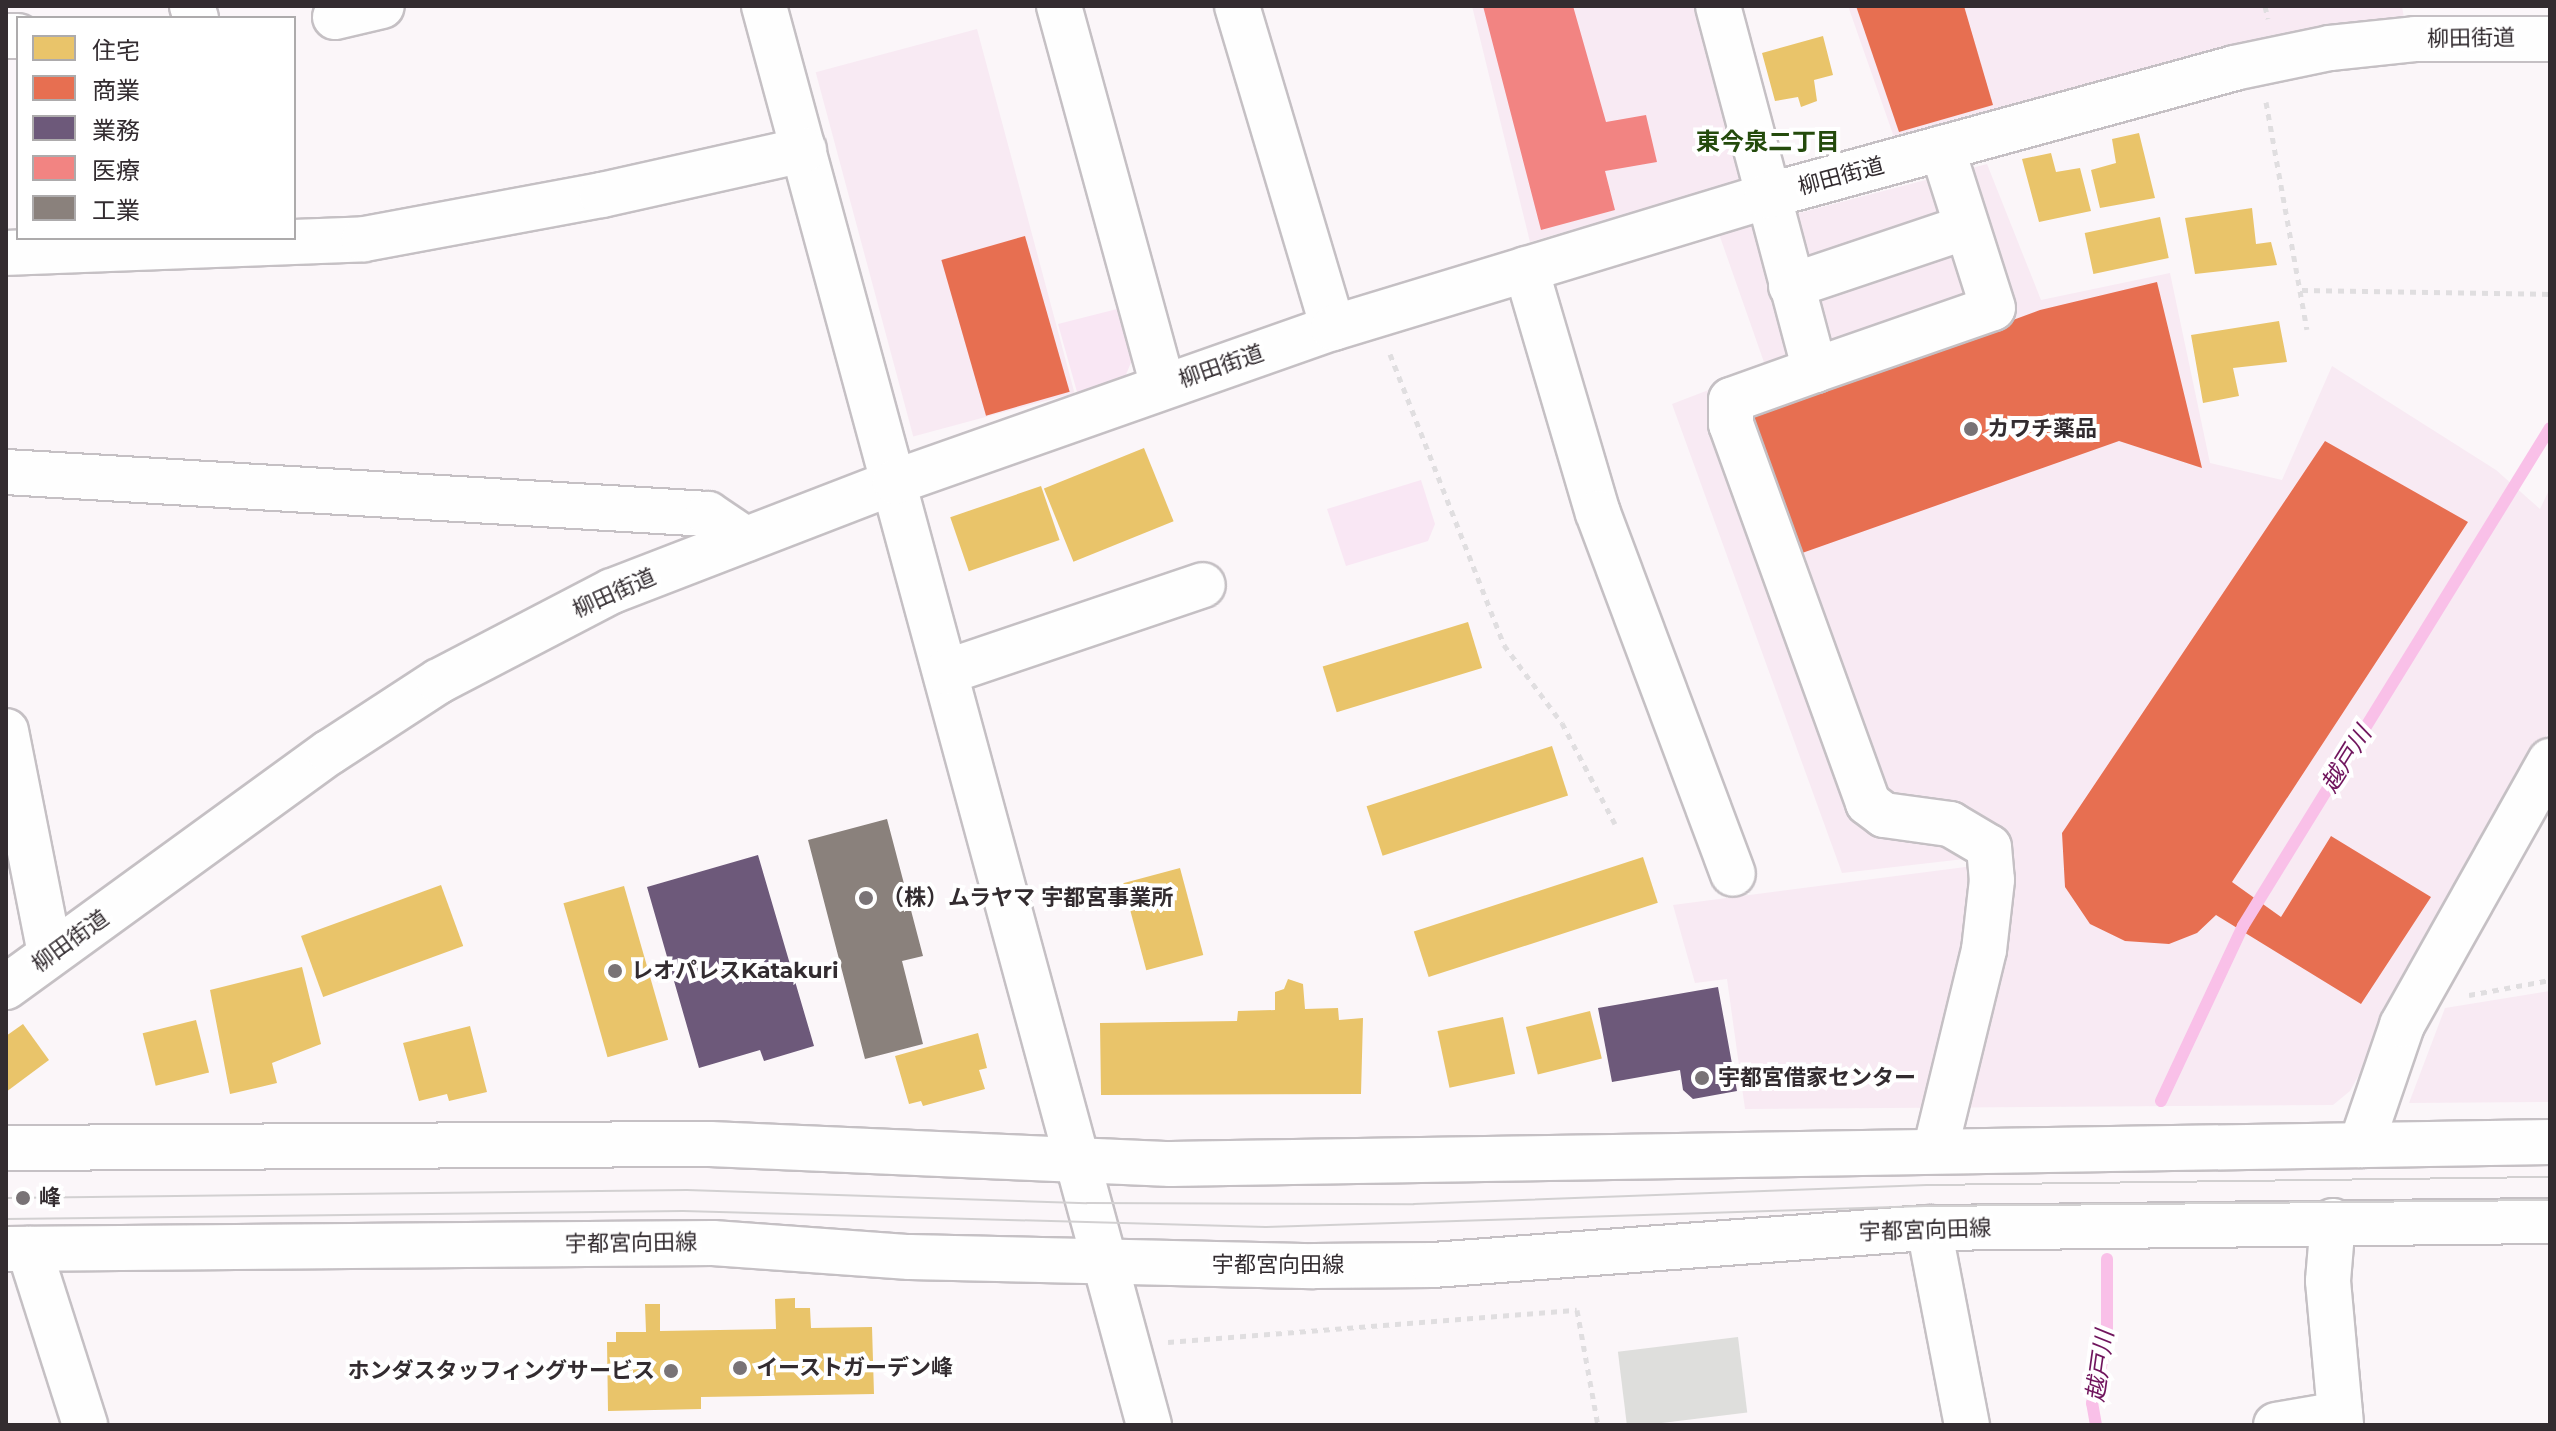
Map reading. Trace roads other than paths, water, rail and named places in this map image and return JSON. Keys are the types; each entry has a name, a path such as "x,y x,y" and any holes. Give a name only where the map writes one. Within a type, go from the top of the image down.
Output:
{"street":[{"path":"335,17 382,6"},
{"path":"764,6 1149,1425"},
{"path":"1059,6 1163,386"},
{"path":"1237,6 1333,328"},
{"path":"1718,6 1815,370"},
{"name":"柳田街道","path":"6,987 330,752 439,681 612,591 895,482 1333,328 1767,196 2411,22 2541,28"},
{"path":"1935,1151 1984,950 1992,880 1989,847 1950,824 1874,811 1863,788 1728,409 1731,400 1993,308 1942,148"},
{"path":"6,253 364,239 602,195 804,150"},
{"path":"1791,286 1966,227"},
{"path":"1526,269 1598,513 1733,874"},
{"path":"6,472 708,514 745,539"},
{"path":"946,672 1203,585"},
{"path":"6,731 50,954"},
{"path":"2361,1145 2413,1005 2550,761"},
{"path":"6,1148 710,1144 1076,1164 2550,1142"},
{"path":"2276,1425 2340,1420 2328,1281 2333,1221"},
{"name":"宇都宮向田線","path":"17,1249 713,1243 910,1257 1104,1264 1433,1265 1929,1228 2333,1221 2550,1221"},
{"path":"1929,1228 1967,1425"},
{"path":"17,1249 85,1425"}],"waterway":[{"name":"越戸川","path":"2161,1101 2243,926 2550,428"},
{"name":"越戸川","path":"2096,1425 2092,1403 2107,1341 2107,1259"}],"tram line":[{"path":"6,1198 687,1190 1087,1203 1414,1204 1927,1185 2550,1177"},
{"path":"6,1219 683,1211 1266,1227 1926,1206 2550,1200"}],"place":[{"name":"カワチ薬品","path":"1971,429"},
{"name":"（株）ムラヤマ 宇都宮事業所","path":"866,898"},
{"name":"レオパレスKatakuri","path":"615,971"},
{"name":"宇都宮借家センター","path":"1702,1078"},
{"name":"峰","path":"23,1198"},
{"name":"イーストガーデン峰","path":"740,1368"},
{"name":"ホンダスタッフィングサービス","path":"671,1371"}],"district":[{"name":"東今泉二丁目","path":"1768,142"}]}
